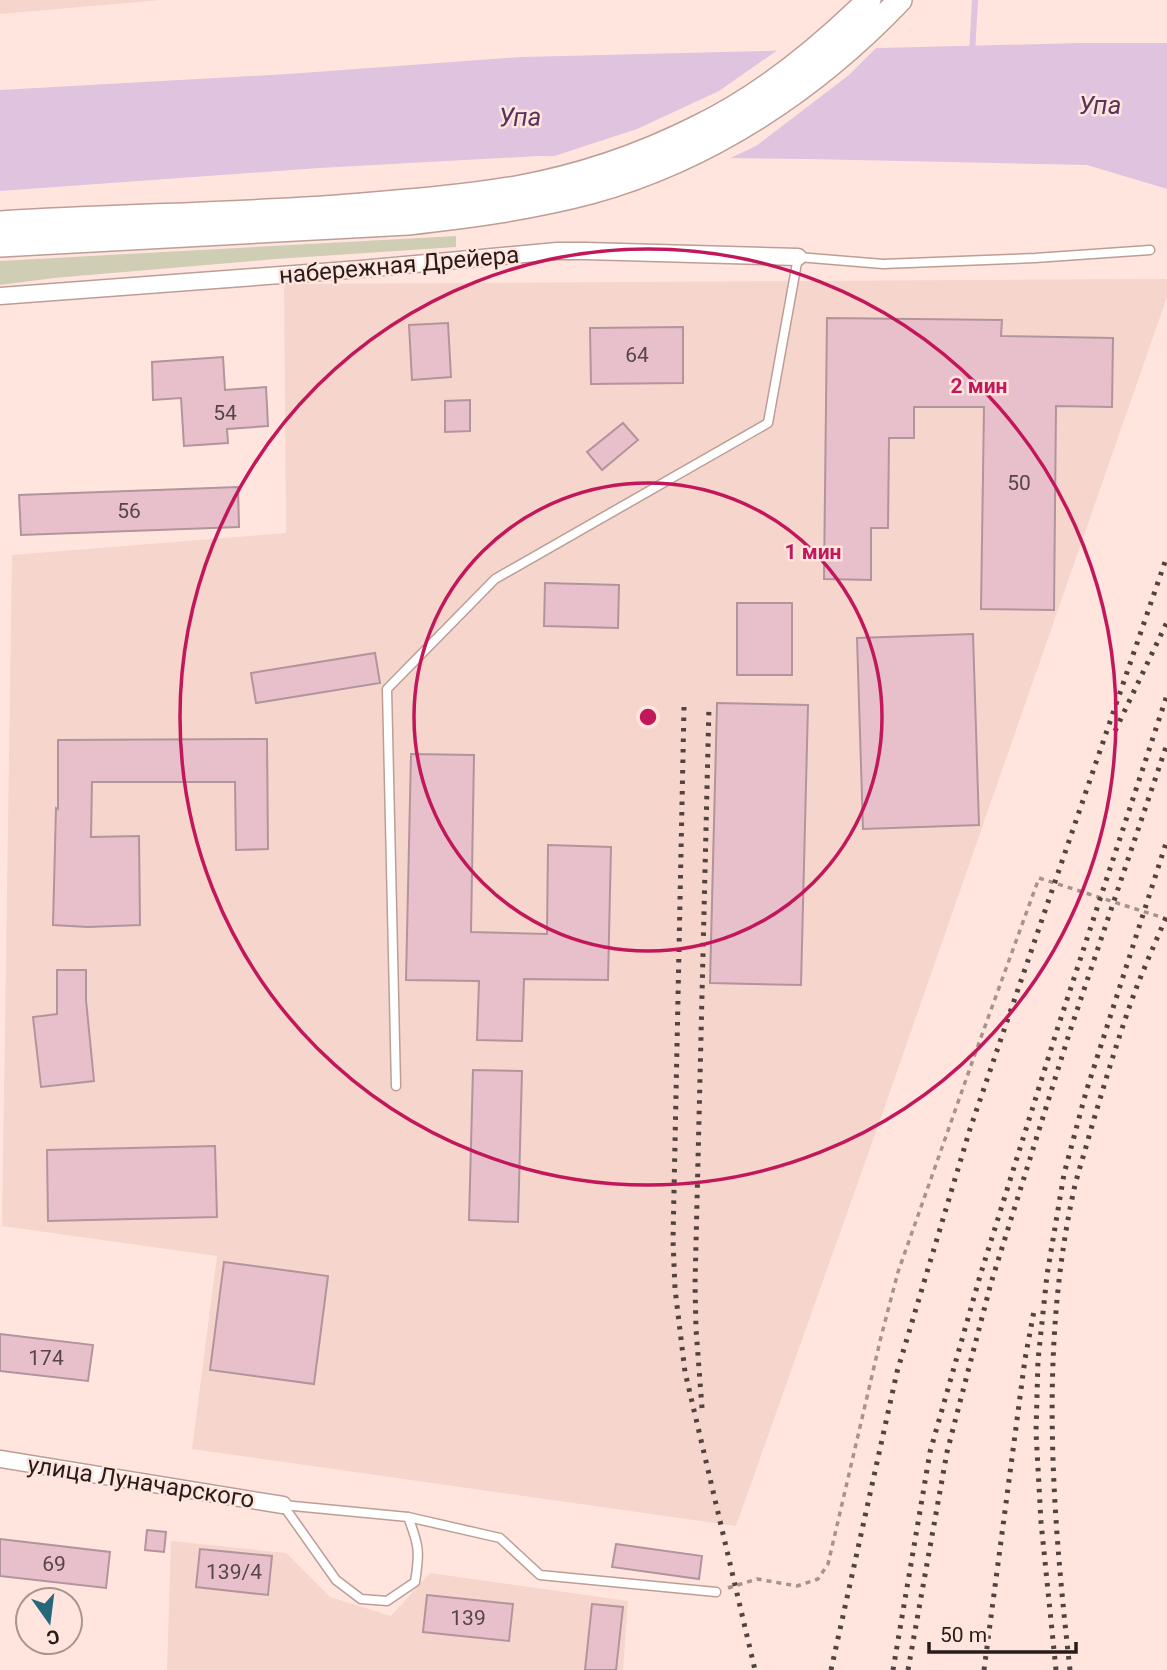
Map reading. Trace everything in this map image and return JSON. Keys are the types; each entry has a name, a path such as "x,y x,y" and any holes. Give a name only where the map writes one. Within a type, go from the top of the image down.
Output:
{"main road":[{"path":"0,246 405,212 582,172 656,146 729,111 781,77 834,35 869,0"},
{"path":"0,223 287,210 473,215 567,198 635,177 699,151 741,128 813,79 900,0"}],"street":[{"name":"набережная Дрейера","path":"0,296 361,269 556,251 798,257"},
{"name":"улица Луначарского","path":"0,1459 283,1505"}],"lane":[{"path":"397,1086 387,689 495,579 768,423 798,257 883,264 1150,250"},
{"path":"283,1505 336,1580 361,1599 387,1601 415,1582 419,1560 418,1540 408,1517"},
{"path":"283,1505 408,1517 500,1538 540,1575 716,1592"}],"path":[{"path":"716,1592 757,1579 797,1586 818,1579 828,1564 898,1272 1039,878 1167,919"}],"shaded area":[{"path":"0,0 161,0 0,14"},
{"path":"456,236 456,247 276,259 0,285 0,261"},
{"path":"1167,279 1167,297 736,1526 192,1449 217,1256 2,1226 12,555 286,533 284,284"},
{"path":"171,1541 286,1553 330,1597 391,1616 430,1573 628,1601 623,1670 167,1670"}],"water":[{"name":"Упа","path":"1167,43 1167,189 1087,165 539,156 319,168 0,191 0,90 288,74 522,57"}],"pier":[{"path":"879,45 849,75 756,146 722,162 542,160 637,129 719,91 782,47"}],"building":[{"path":"827,318 1002,320 1001,336 1113,338 1112,407 1056,406 1054,610 981,609 984,407 914,407 914,438 889,438 888,528 871,528 871,580 824,579"},
{"path":"448,323 451,377 412,380 409,325"},
{"path":"683,327 683,383 591,384 590,328"},
{"path":"223,357 225,390 266,387 268,426 227,429 228,443 184,446 181,398 153,400 152,362"},
{"path":"470,400 470,431 445,432 445,401"},
{"path":"623,423 638,440 602,470 587,452"},
{"path":"238,487 239,527 21,535 19,495"},
{"path":"545,583 619,585 618,628 544,626"},
{"path":"737,603 792,603 792,675 737,675"},
{"path":"973,634 979,825 863,829 857,638"},
{"path":"375,653 380,683 256,703 251,673"},
{"path":"717,703 808,705 801,985 710,983"},
{"path":"267,739 268,849 236,850 235,782 92,782 91,837 139,836 140,925 53,925 58,740"},
{"path":"411,754 474,755 471,932 547,934 548,845 611,847 608,980 524,979 522,1041 477,1040 479,981 406,980"},
{"path":"57,970 86,970 86,1000 94,1081 41,1087 33,1017 57,1014"},
{"path":"473,1070 522,1071 518,1222 469,1220"},
{"path":"215,1146 217,1217 48,1221 47,1150"},
{"path":"224,1262 328,1276 314,1384 210,1370"},
{"path":"0,1334 93,1345 88,1381 0,1371"},
{"path":"147,1530 166,1532 164,1552 145,1550"},
{"path":"0,1539 110,1552 106,1588 0,1576"},
{"path":"616,1544 702,1556 699,1579 612,1567"},
{"path":"200,1549 272,1556 268,1595 196,1587"},
{"path":"427,1595 513,1604 509,1641 423,1632"},
{"path":"592,1604 623,1607 616,1670 585,1670"}],"waterway":[{"path":"972,54 975,0"}],"railway":[{"path":"831,1670 897,1372 970,1129 1167,556"},
{"path":"1115,731 1167,622"},
{"path":"893,1670 930,1452 980,1276 1057,1030 1167,695"},
{"path":"702,1408 695,1285 709,705"},
{"path":"684,707 673,1240 675,1289 685,1372 755,1670"},
{"path":"908,1670 947,1452 991,1283 1070,1031 1167,744"},
{"path":"1056,1670 1041,1522 1036,1432 1038,1360 1047,1275 1064,1174 1086,1092 1167,840"},
{"path":"1070,1670 1054,1488 1052,1427 1056,1306 1075,1185 1129,1008 1167,915"},
{"path":"984,1670 1025,1359 1034,1311"}]}
